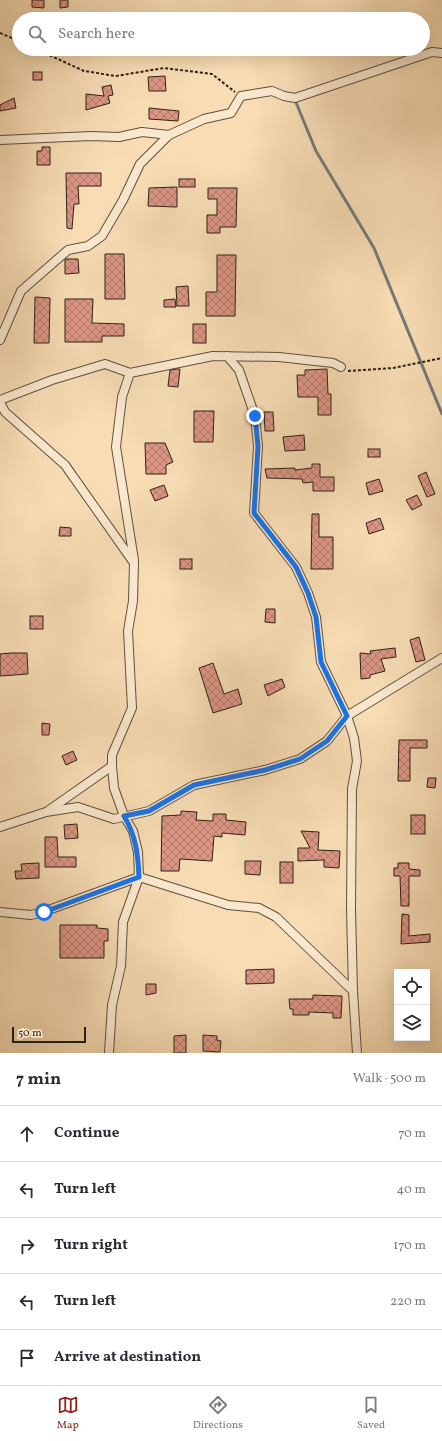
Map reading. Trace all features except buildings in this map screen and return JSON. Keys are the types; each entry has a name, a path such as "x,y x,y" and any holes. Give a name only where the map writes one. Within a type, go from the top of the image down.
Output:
{"street":[{"path":"430,53 442,53"},
{"path":"0,340 21,291 68,250 88,246 102,236 123,200 140,164 169,135 204,119 231,113 241,96 272,90 284,96 295,98 420,56"},
{"path":"0,140 91,136 120,137 142,132 169,135"},
{"path":"134,563 65,465 6,412 0,401 52,380 105,364 130,373 213,356 227,356 279,357 333,363 341,367"},
{"path":"227,356 239,370 255,416 258,446 254,513 296,567 308,593 316,617 321,662 347,716 354,738 357,761 352,789 353,992 357,1053"},
{"path":"109,1053 112,1005 121,966 123,922 139,877 138,852 133,831 124,816 114,788 112,766 112,755 132,708 128,631 133,601 134,563 116,447 122,397 130,373"},
{"path":"0,827 46,812 78,807 114,819 149,811 194,785 265,770 300,759 327,741 347,716 442,658"},
{"path":"46,812 112,766"},
{"path":"0,912 31,915 44,912 139,877 228,904 259,908 276,917 353,992"}],"path":[{"path":"0,33 12,38"},
{"path":"52,56 84,70 116,76 164,68 212,74 241,96"},
{"path":"341,367 349,371 393,368 442,358"}],"waterway":[{"path":"295,100 316,151 374,248 442,414"}],"route":[{"path":"44,912 139,877 138,852 133,831 124,816 149,811 194,785 216,779 265,770 300,759 327,741 347,716 321,662 316,617 308,593 296,567 254,513 258,446 255,416"}]}
